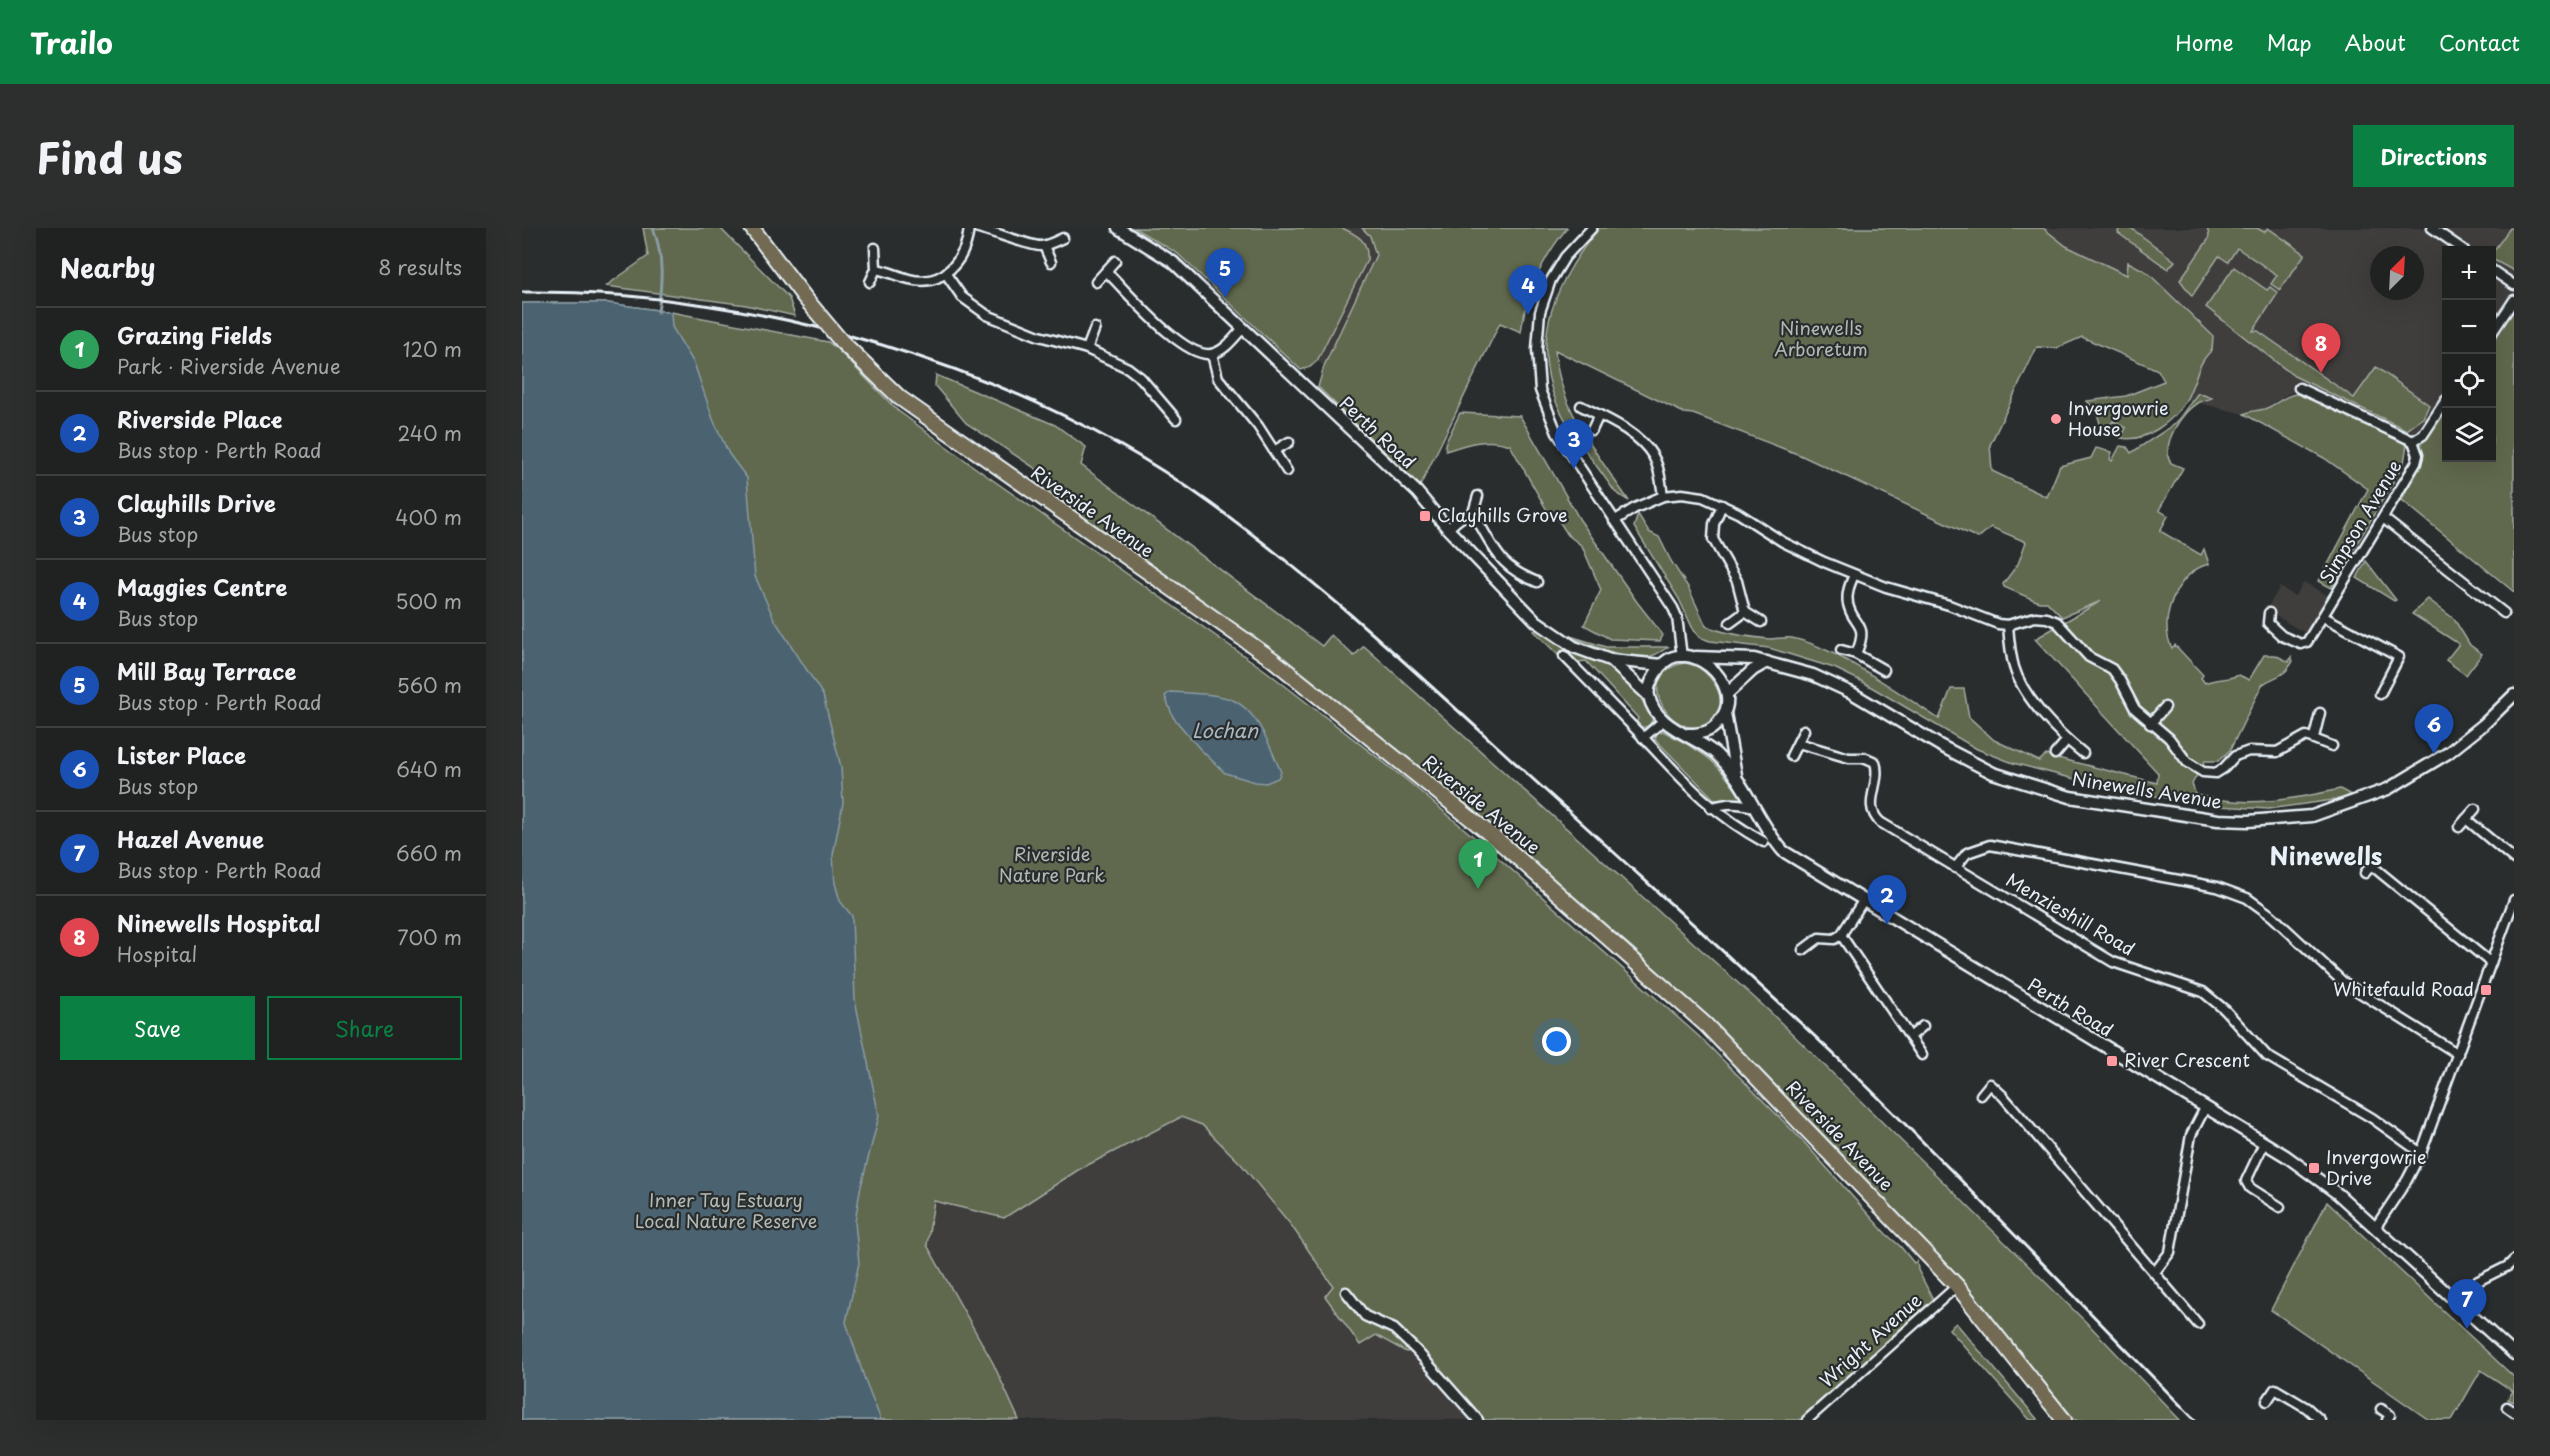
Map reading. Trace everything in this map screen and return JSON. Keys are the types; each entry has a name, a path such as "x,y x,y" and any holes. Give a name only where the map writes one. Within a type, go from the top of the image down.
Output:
{"main road":[{"name":"Riverside Avenue","path":"752,228 841,341 900,398 1272,659 1500,842 1706,1025 1957,1286 2064,1420"},
{"name":"Riverside Avenue","path":"763,228 805,298"}],"street":[{"path":"876,269 924,281 946,274 963,254 968,242 969,228"},
{"path":"978,228 998,232 1034,246 1044,246 1064,238"},
{"name":"Perth Road","path":"1118,228 1173,262 1417,492 1448,529 1536,621 1574,647 1610,660 1662,664 1671,658 1688,657"},
{"path":"1592,228 1565,257 1551,280 1540,312 1537,349 1540,390 1557,433 1673,608 1688,657 1707,664 1719,676 1728,693 1753,670 1767,662"},
{"path":"2432,228 2458,246"},
{"path":"1044,246 1051,262"},
{"path":"870,282 876,269 875,248"},
{"path":"1096,282 1115,261"},
{"path":"1106,271 1153,321 1191,350 1212,354 1222,350 1243,328"},
{"path":"2496,273 2514,285"},
{"path":"946,274 962,297 987,315 1039,336 1087,349 1128,368 1141,378 1176,418"},
{"path":"2496,327 2514,300"},
{"path":"1087,349 1095,328"},
{"path":"1212,354 1218,378 1258,426 1287,471"},
{"path":"2299,388 2413,441 2423,435 2442,406"},
{"path":"1581,406 1634,435 1646,446 1654,457 1664,496"},
{"path":"1592,430 1599,415"},
{"name":"Simpson Avenue","path":"2269,613 2268,623 2282,636 2301,645 2307,642 2416,463 2418,455 2413,441"},
{"path":"1274,451 1289,442"},
{"path":"1614,521 1635,508 1664,496 1682,494 1703,497 1722,505 1784,542 1854,575 1886,587 1949,605 1987,622 2008,625 2035,617 2048,618 2057,622 2089,657 2112,669 2135,710 2169,738 2187,762 2203,772 2216,773 2235,756 2249,751 2277,752 2306,736 2314,737 2332,746"},
{"path":"1472,516 1478,496"},
{"path":"1722,505 1714,524 1713,539 1737,581 1745,612 1761,622"},
{"path":"1448,529 1462,517 1476,518 1499,558 1514,571 1537,582"},
{"path":"2383,518 2504,613"},
{"path":"1854,575 1847,594 1848,606 1862,632 1856,654"},
{"path":"1730,623 1745,612"},
{"path":"2324,617 2399,657 2380,694"},
{"path":"2008,625 2011,652 2019,679 2036,705 2067,740 2083,753"},
{"path":"1841,650 1856,654 1884,670"},
{"path":"1564,656 1711,808 1740,829 1764,842"},
{"name":"Ninewells Avenue","path":"1688,657 1754,659 1814,675 1852,693 1941,746 1993,773 2070,797 2218,820 2248,821 2312,816 2388,789 2448,753 2483,725 2514,694"},
{"name":"Perth Road","path":"1610,660 1648,695 1664,720 1675,730 1688,734 1714,753 1736,775 1772,838 1783,851 2264,1143 2338,1194 2514,1354"},
{"path":"1648,695 1653,677 1662,664"},
{"name":"Perth Road","path":"1728,693 1725,713 1736,775"},
{"path":"2150,724 2165,707"},
{"path":"1688,734 1704,734 1716,727 1725,713"},
{"path":"2314,737 2320,713"},
{"path":"1644,738 1664,720"},
{"path":"1791,756 1804,730"},
{"path":"2055,754 2067,740"},
{"name":"Menzieshill Road","path":"1797,743 1849,758 1866,758 1875,762 1878,771 1871,806 1873,815 1880,822 2113,962 2202,992 2225,1010 2267,1056 2372,1118 2421,1153"},
{"path":"1711,808 1724,803 1739,803 1754,807"},
{"path":"2459,827 2475,809"},
{"path":"2466,819 2514,859"},
{"path":"1954,868 1967,853 1990,845 2217,887 2247,898 2272,916 2343,982 2457,1054"},
{"path":"2370,865 2491,963"},
{"path":"2375,1228 2407,1180 2421,1153 2514,900"},
{"path":"1803,950 1819,938 1834,939 1841,935 1863,901"},
{"path":"1841,935 1922,1055"},
{"path":"1910,1037 1923,1026"},
{"path":"1981,1095 1990,1084 2003,1096 2198,1324"},
{"path":"2155,1272 2170,1252 2191,1135 2205,1108"},
{"path":"2264,1143 2246,1181 2250,1188 2280,1207"},
{"path":"2455,1302 2478,1281 2508,1266 2514,1260"},
{"name":"Wright Avenue","path":"1807,1420 1957,1286"},
{"path":"1346,1292 1365,1316 1394,1329 1410,1344 1478,1420"},
{"path":"2267,1401 2275,1389 2307,1408 2320,1420"},
{"path":"2381,1409 2390,1415 2387,1420"}],"shaded area":[{"path":"1342,228 1363,228 1370,236 1376,255 1324,366 1317,361 1367,260 1358,235"},
{"path":"2043,228 2514,228 2514,539 2409,486 2396,498 2416,463 2413,441 2299,388 2261,410 2253,410 2244,414 2186,400 2202,359 2212,350 2176,300 2128,263 2127,275 2066,246"},
{"path":"2304,582 2328,596 2305,633 2266,610 2280,587 2295,596"},
{"path":"1181,1117 1202,1125 1241,1164 1291,1225 1333,1286 1360,1344 1376,1335 1406,1352 1416,1350 1478,1420 1019,1420 993,1363 927,1244 934,1201 1004,1218 1078,1170"}],"green space":[{"path":"643,228 720,228 789,298 795,316 746,305 606,286 648,256"},
{"path":"1134,228 1342,228 1353,233 1364,243 1367,260 1317,361 1301,370 1177,253"},
{"path":"1362,228 1567,228 1536,277 1521,332 1500,323 1420,486 1318,387 1324,366 1376,255 1370,236"},
{"name":"Ninewells Arboretum","path":"1599,228 2043,228 2066,246 2127,275 2128,262 2147,272 2213,336 2212,350 2203,361 2181,408 2158,429 2140,437 2121,438 2126,428 2113,421 2103,434 2097,413 2087,401 2126,396 2164,381 2158,370 2082,337 2057,348 2037,347 1990,445 1992,471 2047,497 2060,466 2091,458 2096,448 2112,452 2110,459 2112,461 2120,446 2127,447 2131,453 2175,424 2198,393 2212,398 2192,406 2174,429 2168,447 2171,463 2183,468 2159,510 2168,516 2160,531 2201,555 2204,549 2209,564 2198,568 2179,586 2169,611 2168,637 2172,648 2175,645 2203,675 2201,678 2205,683 2239,675 2249,680 2264,655 2275,655 2289,662 2291,657 2293,661 2282,674 2262,685 2230,750 2218,761 2205,761 2192,784 2196,795 2232,801 2286,799 2340,789 2355,797 2268,809 2219,806 2117,790 2013,763 1977,749 1861,681 1834,668 1769,648 1710,641 1699,637 1679,599 1634,527 1638,514 1649,532 1659,537 1688,587 1706,626 1745,636 1769,639 1792,638 1809,643 1867,672 1939,719 1951,689 1964,689 1969,717 1994,740 2039,761 2046,755 2157,783 2158,773 2035,639 2101,601 2062,617 2047,602 2039,602 2004,587 2003,584 2018,564 2026,542 1991,527 1978,538 1800,455 1693,414 1684,413 1555,350 1558,371 1572,411 1593,448 1629,501 1615,492 1562,415 1549,380 1546,356 1547,333 1560,289 1584,247"},
{"path":"2119,228 2131,228 2175,261 2168,269 2118,233"},
{"path":"2207,228 2257,228 2264,232 2268,228 2305,254 2280,290 2271,284 2277,275 2237,248 2228,262 2219,256 2192,296 2180,280 2208,240"},
{"path":"2510,228 2514,228 2514,271 2496,261 2496,247"},
{"path":"2234,267 2267,290 2270,287 2278,293 2253,331 2258,331 2354,398 2376,367 2429,405 2423,418 2407,430 2294,376 2206,307"},
{"name":"Riverside Nature Park","path":"522,303 608,303 671,312 828,342 897,410 977,469 1266,671 1409,782 1494,854 1703,1040 1801,1139 1886,1234 1914,1263 1917,1261 1918,1270 1936,1305 1807,1420 1478,1420 1416,1350 1406,1352 1376,1335 1360,1345 1325,1296 1333,1286 1291,1225 1241,1164 1202,1125 1181,1117 1078,1170 1004,1218 934,1201 927,1245 993,1363 1019,1420 522,1420"},
{"path":"2514,304 2514,592 2402,500 2420,460 2418,445 2442,409 2442,462 2496,462 2496,331"},
{"path":"936,375 1055,425 1086,447 1081,465 1322,646 1331,635 1354,656 1364,646 1768,1010 2091,1327 2180,1420 2075,1420 1965,1288 1819,1130 1634,949 1476,815 1049,497 1050,478 966,423 935,386"},
{"path":"2296,394 2309,397 2407,444 2404,463 2331,588 2319,581 2368,489 2324,458 2244,414 2264,409"},
{"path":"1460,413 1520,416 1580,520 1663,635 1660,641 1610,639 1584,625 1601,590 1582,546 1568,535 1557,518 1549,514 1510,445 1485,442 1446,451 1445,444"},
{"path":"2366,561 2396,600 2394,601 2357,578"},
{"path":"2428,599 2454,619 2470,645 2482,654 2466,675 2446,660 2459,644 2412,614"},
{"path":"1536,630 1570,651 1604,664 1620,676 1637,692 1653,718 1649,725 1639,727 1636,724 1638,718 1586,661 1577,662 1568,653 1562,652 1558,655 1534,631"},
{"path":"1570,636 1606,647 1668,647 1653,656 1630,656 1608,651"},
{"path":"1685,663 1698,667 1710,677 1720,700 1718,714 1712,721 1698,727 1685,726 1672,718 1663,707 1658,693 1659,680 1667,670"},
{"path":"1663,731 1708,758 1725,775 1742,799 1715,800 1655,739 1657,733"},
{"path":"2327,1202 2514,1377 2514,1402 2508,1399 2513,1391 2481,1370 2452,1420 2429,1420 2271,1310"},
{"path":"1956,1323 2038,1420 2030,1420 1949,1329"}],"water":[{"name":"Inner Tay Estuary Local Nature Reserve","path":"522,303 608,303 671,312 672,327 694,363 713,419 729,454 747,478 755,576 774,619 823,695 841,767 843,803 833,855 835,883 840,901 852,916 855,1000 879,1116 860,1190 855,1222 859,1263 846,1322 881,1420 522,1420"},
{"name":"Lochan","path":"1170,692 1220,696 1237,702 1247,709 1267,740 1281,772 1278,778 1266,783 1255,782 1225,773 1200,749 1173,717 1165,696"}],"waterway":[{"path":"653,228 657,238 661,269 658,312"}],"railway":[{"path":"522,292 611,295 701,304 792,321 882,345 970,375 1055,412 1135,454 1210,503 1305,576 1351,615 1776,1000 1932,1151 2195,1420"}],"place":[{"name":"Mill Bay Terrace","path":"1225,298"},
{"name":"Maggies Centre","path":"1528,315"},
{"name":"Ninewells Hospital","path":"2321,373"},
{"name":"Invergowrie House","path":"2056,419"},
{"name":"Clayhills Drive","path":"1574,469"},
{"name":"Clayhills Grove","path":"1425,516"},
{"name":"Lister Place","path":"2434,754"},
{"name":"Grazing Fields","path":"1478,889"},
{"name":"Riverside Place","path":"1887,925"},
{"name":"Whitefauld Road","path":"2486,990"},
{"name":"River Crescent","path":"2112,1061"},
{"name":"Invergowrie Drive","path":"2314,1168"},
{"name":"Hazel Avenue","path":"2467,1329"}],"district":[{"name":"Ninewells","path":"2326,857"}]}
